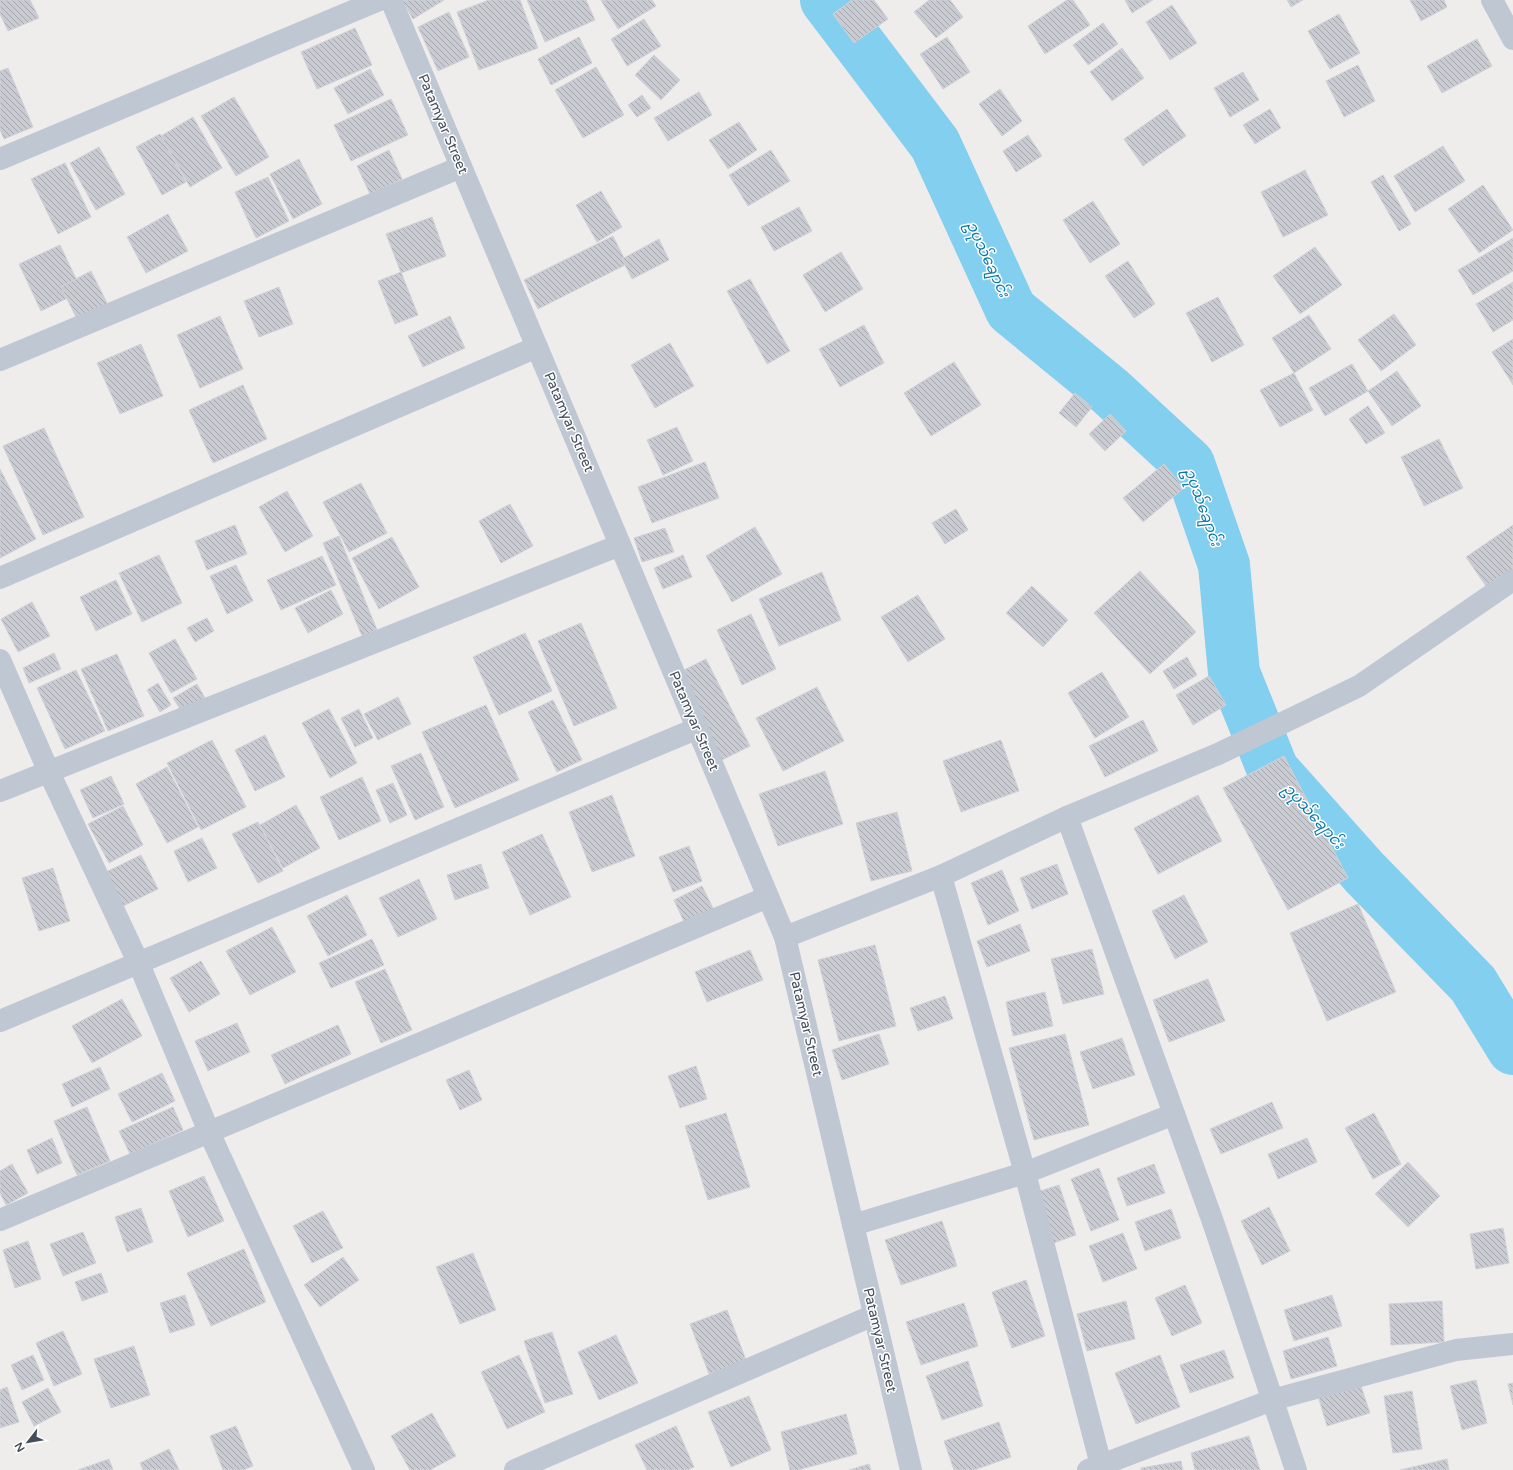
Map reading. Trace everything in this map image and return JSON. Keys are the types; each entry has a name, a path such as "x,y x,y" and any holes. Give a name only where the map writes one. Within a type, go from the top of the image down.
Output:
{"street":[{"path":"0,159 379,0"},
{"name":"Patamyar Street","path":"391,0 785,937 911,1470"},
{"path":"1492,0 1513,39"},
{"path":"0,360 461,167"},
{"path":"0,578 537,347"},
{"path":"0,790 620,545"},
{"path":"785,937 941,876 1067,817 1218,754 1359,686 1513,580"},
{"path":"0,660 48,770 139,964 209,1132 364,1470"},
{"path":"0,1021 139,964 698,728"},
{"path":"1067,817 1213,1222 1296,1470"},
{"path":"941,876 1025,1173 1094,1468 1272,1400 1456,1350 1513,1344"},
{"path":"0,1220 768,897"},
{"path":"853,1225 1025,1173 1174,1114"},
{"path":"515,1470 874,1315"}],"building":[{"path":"0,0 30,0 39,18 8,31 0,14"},
{"path":"402,0 444,0 413,19"},
{"path":"489,0 520,0 538,48 479,70 457,12"},
{"path":"527,0 586,0 595,20 545,42"},
{"path":"601,0 652,0 656,6 618,29"},
{"path":"852,0 874,0 888,19 854,43 833,14"},
{"path":"929,0 950,0 963,17 936,38 914,12"},
{"path":"1067,0 1073,0 1090,25 1045,54 1028,26"},
{"path":"1125,0 1153,0 1132,13"},
{"path":"1287,0 1303,0 1291,7"},
{"path":"1410,0 1444,0 1447,7 1421,21"},
{"path":"1172,5 1197,43 1170,60 1146,22"},
{"path":"449,12 469,57 438,71 418,27"},
{"path":"1339,14 1360,53 1330,69 1308,31"},
{"path":"644,19 661,46 627,66 611,39"},
{"path":"1103,23 1118,44 1088,65 1073,45"},
{"path":"355,28 372,65 317,89 301,52"},
{"path":"579,37 592,63 551,85 538,59"},
{"path":"947,37 970,72 943,89 920,54"},
{"path":"1477,39 1492,66 1442,93 1427,66"},
{"path":"1122,48 1144,78 1112,101 1090,72"},
{"path":"654,55 680,80 661,100 635,75"},
{"path":"1358,65 1375,101 1344,117 1326,81"},
{"path":"596,67 624,115 583,138 555,90"},
{"path":"8,68 33,127 4,139 0,130 0,71"},
{"path":"370,69 384,95 348,114 334,88"},
{"path":"1243,72 1259,100 1230,117 1214,88"},
{"path":"1000,89 1022,121 1002,136 979,104"},
{"path":"699,92 712,115 668,141 654,118"},
{"path":"642,95 651,108 637,117 628,105"},
{"path":"234,97 269,157 236,176 201,116"},
{"path":"391,99 408,135 351,161 334,125"},
{"path":"1167,109 1186,136 1143,166 1124,139"},
{"path":"1270,109 1281,128 1255,144 1243,125"},
{"path":"193,117 222,168 190,187 161,136"},
{"path":"739,122 757,150 728,169 709,140"},
{"path":"160,134 186,182 162,195 136,147"},
{"path":"1028,135 1042,156 1016,172 1003,151"},
{"path":"1443,146 1465,181 1415,212 1394,176"},
{"path":"99,147 125,194 96,210 70,163"},
{"path":"389,150 402,179 370,194 357,166"},
{"path":"771,150 790,181 748,206 729,175"},
{"path":"299,159 322,204 293,219 270,174"},
{"path":"65,163 91,217 58,234 31,179"},
{"path":"1305,170 1328,215 1283,237 1261,192"},
{"path":"1383,175 1411,224 1399,231 1371,182"},
{"path":"268,177 289,221 256,238 235,192"},
{"path":"1483,185 1513,230 1479,253 1448,209"},
{"path":"601,191 622,227 597,242 576,205"},
{"path":"1093,201 1120,244 1090,263 1063,220"},
{"path":"799,207 812,231 774,251 761,227"},
{"path":"168,214 188,251 146,273 127,237"},
{"path":"432,217 446,256 401,273 386,234"},
{"path":"613,236 627,264 538,309 524,280"},
{"path":"1513,238 1513,271 1473,295 1458,270"},
{"path":"659,239 669,260 632,279 622,259"},
{"path":"60,245 82,291 41,311 19,264"},
{"path":"1315,247 1342,285 1300,314 1273,276"},
{"path":"841,252 863,289 825,312 803,275"},
{"path":"1128,261 1155,304 1134,318 1105,276"},
{"path":"91,271 109,307 79,323 61,287"},
{"path":"401,272 418,315 395,324 378,281"},
{"path":"750,279 790,351 767,364 727,291"},
{"path":"1513,282 1513,320 1493,332 1476,304"},
{"path":"279,287 293,324 259,337 244,301"},
{"path":"1218,297 1244,345 1212,362 1186,313"},
{"path":"1394,314 1416,345 1381,371 1358,340"},
{"path":"1309,315 1331,349 1294,373 1272,338"},
{"path":"220,316 243,369 200,388 177,335"},
{"path":"450,316 465,348 423,367 408,336"},
{"path":"864,325 884,363 840,387 819,349"},
{"path":"1513,339 1513,385 1492,352"},
{"path":"670,343 694,386 655,408 631,365"},
{"path":"141,344 163,396 120,414 97,363"},
{"path":"954,362 981,405 931,436 904,393"},
{"path":"1352,364 1368,391 1325,416 1309,388"},
{"path":"1397,371 1421,406 1392,426 1368,391"},
{"path":"1294,373 1313,410 1280,427 1260,390"},
{"path":"243,385 267,439 213,463 189,410"},
{"path":"1075,393 1092,407 1076,427 1059,413"},
{"path":"1368,406 1385,433 1366,444 1349,419"},
{"path":"1110,414 1126,431 1105,451 1089,434"},
{"path":"677,427 693,461 663,475 647,440"},
{"path":"44,428 84,517 43,535 3,446"},
{"path":"1439,439 1463,488 1424,506 1401,457"},
{"path":"705,462 719,498 652,523 638,487"},
{"path":"1164,464 1184,488 1143,522 1123,498"},
{"path":"0,469 36,539 0,558"},
{"path":"361,483 387,533 349,552 323,502"},
{"path":"287,491 313,536 285,552 259,507"},
{"path":"510,504 533,546 501,563 479,521"},
{"path":"956,509 968,530 945,544 932,523"},
{"path":"235,525 247,554 207,570 195,541"},
{"path":"1513,525 1513,572 1488,589 1466,557"},
{"path":"755,527 782,574 732,602 706,556"},
{"path":"665,528 674,552 642,562 634,538"},
{"path":"339,536 377,630 362,636 323,543"},
{"path":"392,537 419,587 379,609 352,558"},
{"path":"159,555 182,603 142,622 119,573"},
{"path":"683,555 692,577 663,589 654,568"},
{"path":"322,556 336,585 281,610 267,580"},
{"path":"236,565 253,601 227,614 210,576"},
{"path":"1140,571 1196,632 1150,674 1094,613"},
{"path":"822,572 841,620 779,646 759,599"},
{"path":"116,580 132,614 96,631 80,597"},
{"path":"1032,586 1068,620 1043,647 1006,613"},
{"path":"331,590 343,614 308,633 295,608"},
{"path":"918,595 945,639 908,662 881,617"},
{"path":"32,602 50,636 18,652 1,619"},
{"path":"751,614 776,669 742,685 717,630"},
{"path":"207,618 214,631 195,642 187,628"},
{"path":"581,623 617,708 574,726 538,641"},
{"path":"525,633 552,691 499,715 473,657"},
{"path":"175,639 197,679 171,693 149,653"},
{"path":"54,653 61,669 29,683 23,668"},
{"path":"117,654 144,716 108,731 81,669"},
{"path":"1187,657 1197,675 1174,689 1163,671"},
{"path":"706,659 750,746 722,760 678,673"},
{"path":"76,670 105,731 65,749 37,688"},
{"path":"1102,672 1129,717 1095,738 1068,693"},
{"path":"1209,676 1226,705 1193,725 1176,695"},
{"path":"158,683 171,705 160,712 147,690"},
{"path":"197,684 205,698 182,712 173,698"},
{"path":"817,687 844,741 783,771 756,718"},
{"path":"398,697 411,724 378,740 364,714"},
{"path":"553,700 582,760 557,772 528,712"},
{"path":"486,705 519,780 455,808 422,732"},
{"path":"329,709 357,763 330,778 302,723"},
{"path":"359,709 373,738 355,747 341,718"},
{"path":"1143,720 1158,751 1105,777 1089,746"},
{"path":"265,735 285,777 255,791 235,750"},
{"path":"212,740 246,807 201,830 167,763"},
{"path":"1001,740 1019,791 961,812 943,761"},
{"path":"421,753 444,807 415,820 391,766"},
{"path":"1284,756 1348,878 1288,910 1223,788"},
{"path":"167,767 198,827 167,843 136,784"},
{"path":"825,771 843,824 778,846 759,794"},
{"path":"111,776 124,804 93,818 80,790"},
{"path":"362,777 381,821 339,840 320,797"},
{"path":"393,783 407,815 390,823 376,790"},
{"path":"612,795 635,856 592,872 569,812"},
{"path":"1198,795 1222,841 1158,874 1134,828"},
{"path":"296,805 320,848 283,868 260,825"},
{"path":"123,806 143,845 109,863 88,824"},
{"path":"897,812 912,871 871,881 856,823"},
{"path":"258,822 283,871 258,883 232,834"},
{"path":"542,834 571,897 530,915 502,852"},
{"path":"202,838 217,868 188,882 174,851"},
{"path":"689,846 702,881 673,892 659,857"},
{"path":"141,855 158,889 123,906 106,872"},
{"path":"481,864 489,888 455,900 447,875"},
{"path":"1057,864 1068,894 1032,909 1020,878"},
{"path":"53,868 70,921 39,931 22,878"},
{"path":"1002,870 1019,911 988,925 971,883"},
{"path":"419,879 437,919 398,937 379,898"},
{"path":"702,886 714,910 685,924 674,900"},
{"path":"347,895 367,935 328,956 307,916"},
{"path":"1184,895 1208,942 1175,959 1152,911"},
{"path":"1358,904 1396,992 1327,1021 1290,933"},
{"path":"1020,924 1030,951 987,967 977,941"},
{"path":"272,927 296,972 250,995 226,951"},
{"path":"372,939 384,965 331,988 319,963"},
{"path":"875,945 896,1026 839,1041 818,960"},
{"path":"1092,949 1104,994 1063,1004 1051,959"},
{"path":"750,950 763,980 707,1002 695,972"},
{"path":"201,961 220,994 189,1012 170,978"},
{"path":"385,969 412,1030 381,1043 355,982"},
{"path":"1208,979 1225,1021 1169,1042 1153,1000"},
{"path":"1045,992 1053,1026 1013,1036 1006,1002"},
{"path":"945,996 953,1019 918,1031 910,1008"},
{"path":"122,999 142,1036 92,1063 72,1026"},
{"path":"237,1023 250,1052 208,1071 195,1041"},
{"path":"338,1025 351,1054 285,1084 271,1055"},
{"path":"879,1034 889,1064 842,1080 832,1050"},
{"path":"1065,1034 1089,1125 1034,1140 1009,1048"},
{"path":"1122,1038 1135,1075 1093,1089 1080,1052"},
{"path":"696,1066 707,1099 680,1108 668,1076"},
{"path":"100,1067 110,1089 72,1107 62,1084"},
{"path":"469,1070 482,1100 460,1110 446,1080"},
{"path":"162,1073 175,1101 132,1122 118,1094"},
{"path":"1272,1102 1283,1128 1221,1154 1210,1129"},
{"path":"87,1107 110,1161 77,1175 54,1121"},
{"path":"173,1107 183,1130 130,1154 119,1131"},
{"path":"726,1113 750,1187 708,1200 685,1126"},
{"path":"1374,1113 1401,1164 1373,1179 1345,1128"},
{"path":"52,1138 62,1163 37,1174 27,1150"},
{"path":"1307,1138 1317,1162 1278,1179 1268,1154"},
{"path":"1408,1162 1440,1196 1408,1227 1375,1194"},
{"path":"12,1164 28,1193 6,1205 0,1193 0,1171"},
{"path":"1154,1164 1165,1193 1127,1206 1117,1178"},
{"path":"1099,1168 1119,1220 1091,1231 1071,1179"},
{"path":"204,1176 224,1221 188,1237 169,1191"},
{"path":"1059,1185 1076,1235 1048,1245 1031,1194"},
{"path":"1269,1207 1290,1251 1262,1265 1241,1221"},
{"path":"141,1208 153,1242 127,1252 115,1217"},
{"path":"1171,1209 1181,1238 1145,1251 1135,1222"},
{"path":"323,1211 343,1248 312,1263 293,1226"},
{"path":"942,1221 957,1266 901,1285 885,1240"},
{"path":"1503,1228 1509,1263 1476,1269 1470,1234"},
{"path":"83,1232 96,1263 63,1276 50,1244"},
{"path":"1123,1233 1137,1269 1103,1282 1089,1246"},
{"path":"28,1241 41,1279 15,1288 3,1250"},
{"path":"244,1249 266,1302 211,1326 187,1273"},
{"path":"473,1253 496,1310 460,1324 436,1267"},
{"path":"343,1257 359,1280 320,1307 304,1285"},
{"path":"101,1273 108,1292 82,1301 75,1282"},
{"path":"1026,1280 1045,1336 1012,1348 992,1292"},
{"path":"1185,1285 1202,1323 1172,1336 1155,1298"},
{"path":"185,1295 195,1325 170,1333 160,1303"},
{"path":"1332,1295 1342,1326 1294,1341 1284,1310"},
{"path":"1126,1301 1135,1339 1087,1351 1077,1314"},
{"path":"1442,1301 1444,1342 1391,1345 1389,1304"},
{"path":"964,1303 978,1346 921,1365 906,1322"},
{"path":"727,1310 746,1360 709,1374 690,1324"},
{"path":"63,1331 82,1374 54,1386 36,1343"},
{"path":"552,1332 573,1394 545,1403 524,1341"},
{"path":"616,1335 638,1383 599,1400 578,1352"},
{"path":"1328,1337 1337,1366 1291,1379 1283,1351"},
{"path":"134,1346 150,1395 111,1408 94,1359"},
{"path":"1224,1350 1234,1378 1190,1393 1180,1365"},
{"path":"33,1355 44,1380 22,1390 11,1365"},
{"path":"519,1355 545,1412 507,1429 481,1372"},
{"path":"1160,1355 1180,1407 1136,1424 1115,1373"},
{"path":"968,1361 983,1406 942,1420 926,1376"},
{"path":"1476,1380 1487,1423 1462,1430 1450,1386"},
{"path":"1360,1383 1370,1413 1327,1426 1318,1396"},
{"path":"1513,1383 1513,1405 1508,1384"},
{"path":"7,1387 19,1422 0,1428 0,1390"},
{"path":"48,1388 61,1412 34,1426 22,1402"},
{"path":"1412,1391 1422,1449 1393,1453 1384,1396"},
{"path":"749,1396 771,1450 731,1467 708,1412"},
{"path":"432,1413 456,1456 430,1470 410,1470 391,1436"},
{"path":"846,1414 857,1454 798,1470 790,1470 781,1432"},
{"path":"999,1422 1011,1457 974,1470 954,1470 944,1441"},
{"path":"236,1426 253,1466 243,1470 223,1470 210,1436"},
{"path":"676,1426 694,1467 687,1470 647,1470 635,1445"},
{"path":"1249,1436 1260,1470 1195,1470 1191,1453"},
{"path":"169,1449 179,1470 143,1470 140,1463"},
{"path":"109,1459 113,1470 78,1470"},
{"path":"1447,1459 1449,1470 1400,1470"},
{"path":"1181,1461 1183,1470 1141,1470 1141,1468"},
{"path":"869,1464 871,1470 849,1470"}],"waterway":[{"name":"ဥပုသ်ချောင်း","path":"826,0 935,144 1011,310 1111,392 1189,464 1224,565 1234,673 1273,770 1365,873 1473,984 1513,1049"}]}
